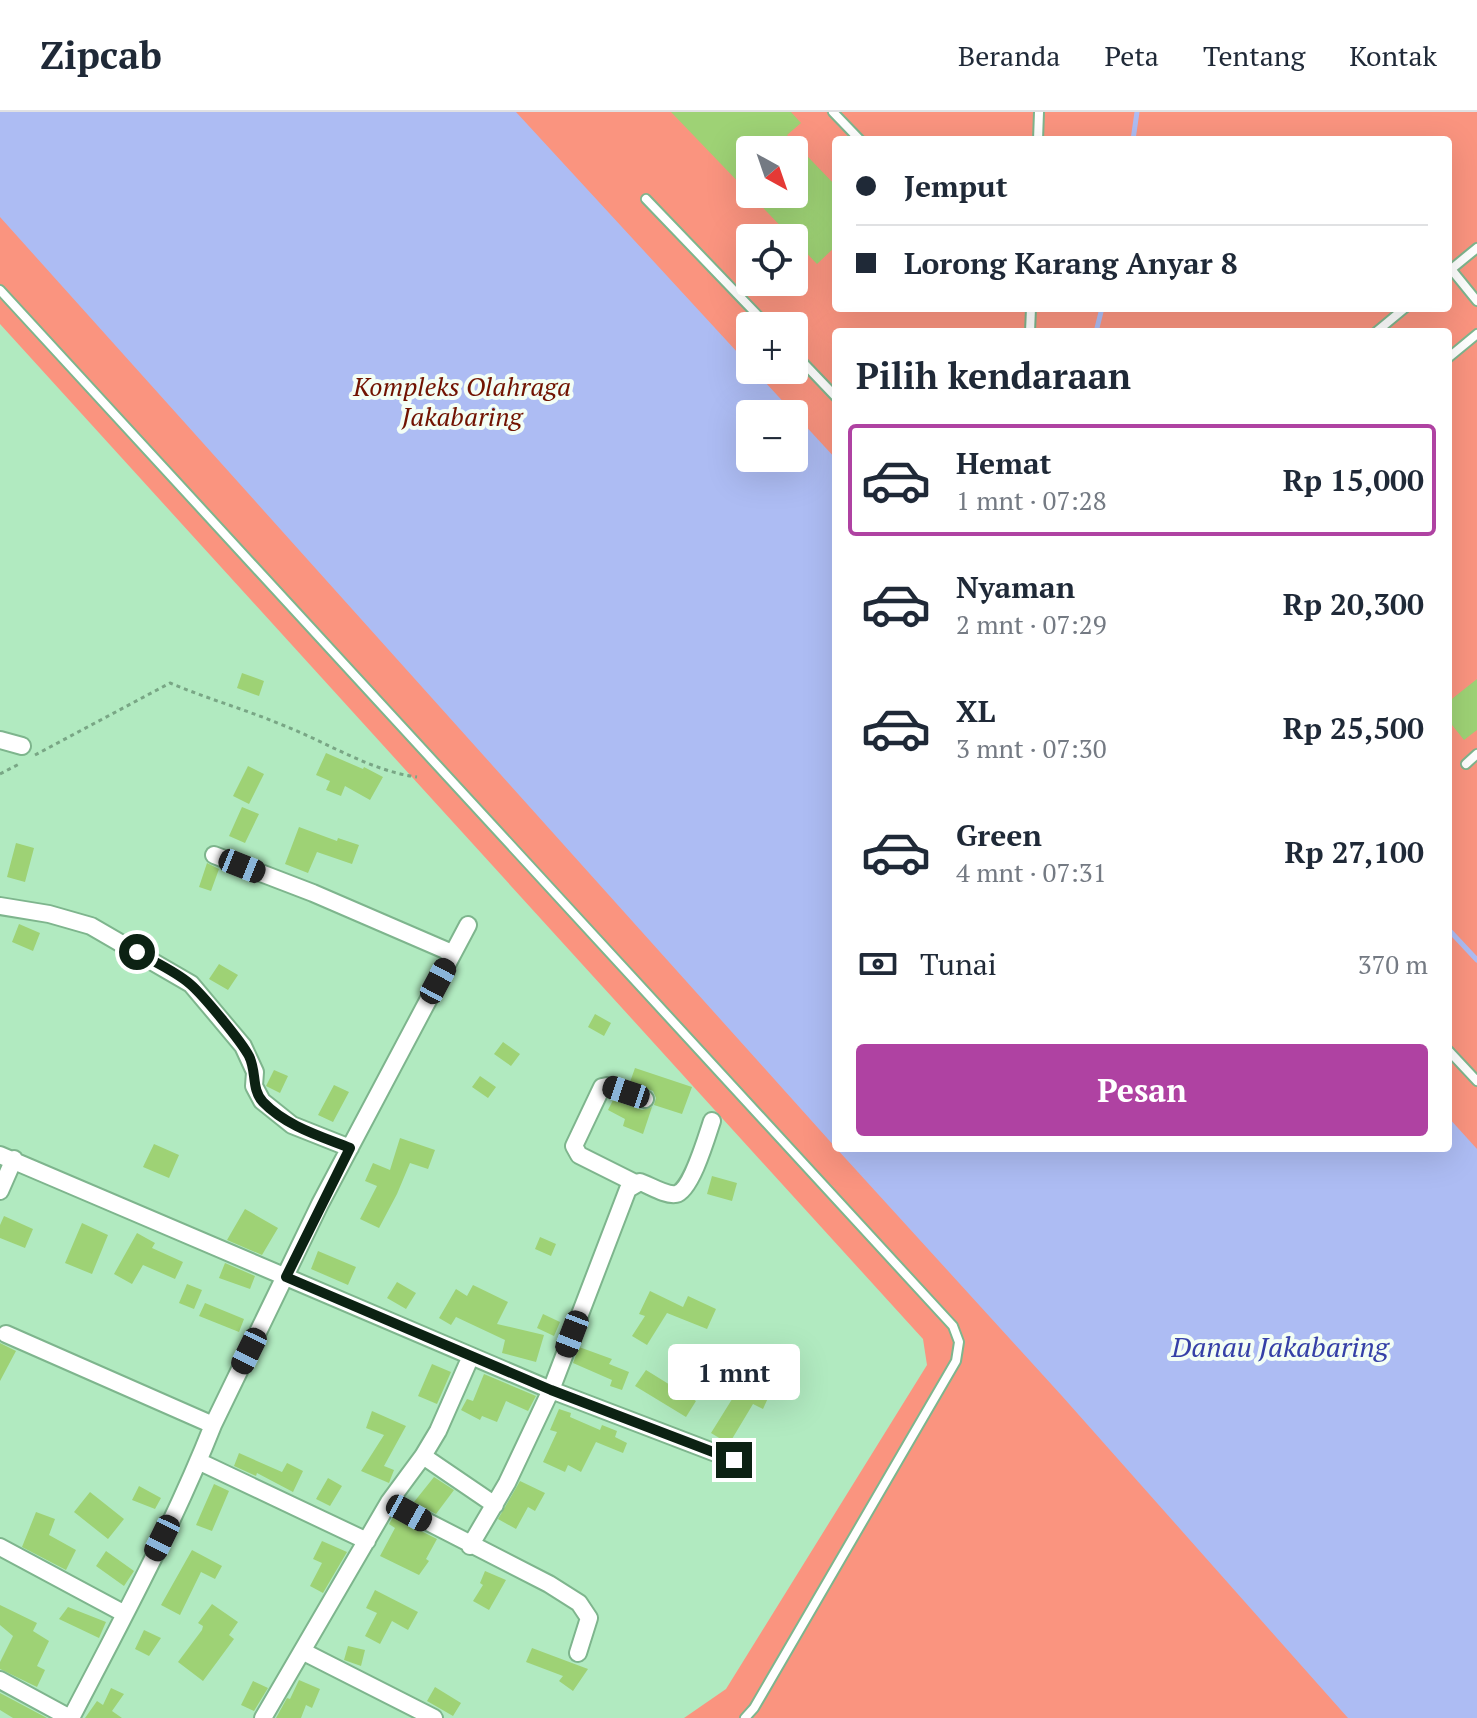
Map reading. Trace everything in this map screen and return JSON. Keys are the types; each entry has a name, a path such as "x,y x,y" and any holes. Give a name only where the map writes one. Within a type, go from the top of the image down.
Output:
{"street":[{"path":"0,740 22,746"},
{"path":"214,855 313,893 452,953"},
{"path":"0,906 49,914 91,926 191,984 243,1046 255,1072 254,1086 262,1101 292,1125 350,1148"},
{"path":"0,1680 71,1718 125,1614 213,1425 350,1148 468,925"},
{"path":"645,1099 602,1087 574,1146 579,1155 635,1183 672,1194 681,1192 690,1181 712,1121"},
{"path":"0,1191 7,1157 551,1390 734,1460"},
{"path":"470,1546 495,1505 551,1390 625,1196 635,1183"},
{"path":"6,1334 213,1425"},
{"path":"263,1718 389,1502 438,1431 471,1356"},
{"path":"423,1456 495,1505"},
{"path":"198,1461 367,1541"},
{"path":"389,1502 549,1584 579,1603 589,1618 578,1653"},
{"path":"0,1547 125,1614"},
{"path":"302,1651 434,1718"}],"lane":[{"path":"833,112 856,136"},
{"path":"1038,136 1039,112"},
{"path":"646,199 755,312"},
{"path":"1452,269 1477,248"},
{"path":"1452,274 1477,301"},
{"path":"0,290 953,1326 959,1342 956,1361 754,1708 745,1718"},
{"path":"1381,328 1400,312"},
{"path":"1452,355 1477,334"},
{"path":"808,368 832,393"},
{"path":"1466,764 1477,754"},
{"path":"1452,1054 1477,1081"}],"path":[{"path":"0,774 170,683 374,764 417,777"}],"green space":[{"name":"Kompleks Olahraga Jakabaring","path":"0,112 1477,112 1477,1718 684,1718 726,1689 927,1365 923,1339 0,324"}],"water":[{"path":"0,112 516,112 736,351 736,384 767,384 782,400 736,400 736,472 808,472 808,429 832,455 832,1144 0,217"},
{"name":"Danau Jakabaring","path":"1452,1121 1477,1149 1477,1718 1348,1718 840,1152 1452,1152"}],"building":[{"path":"671,112 791,112 801,123 787,135 736,136 736,180"},
{"path":"808,157 832,182 832,250 817,264 808,255 808,224 779,224 763,208 808,208"},
{"path":"242,673 264,681 259,696 237,688"},
{"path":"1477,679 1477,730 1464,740 1452,725 1452,699"},
{"path":"326,753 383,777 370,800 345,786 341,796 326,790 330,781 316,775"},
{"path":"248,766 264,774 249,804 233,796"},
{"path":"242,807 259,814 245,843 229,836"},
{"path":"299,827 337,841 338,838 359,845 352,864 317,852 308,873 285,864"},
{"path":"16,843 34,848 25,882 7,877"},
{"path":"207,863 219,869 211,891 199,887"},
{"path":"19,924 40,933 33,951 12,942"},
{"path":"219,964 238,975 228,990 209,979"},
{"path":"595,1014 611,1023 604,1036 588,1027"},
{"path":"503,1042 520,1054 511,1066 494,1054"},
{"path":"635,1068 692,1087 682,1114 654,1105 656,1098 653,1091 630,1082"},
{"path":"274,1070 288,1076 280,1093 266,1086"},
{"path":"480,1076 496,1087 488,1098 472,1087"},
{"path":"334,1085 349,1092 333,1122 318,1115"},
{"path":"613,1100 642,1110 652,1107 643,1134 623,1126 625,1119 608,1110"},
{"path":"400,1138 435,1150 428,1169 410,1163 379,1228 360,1219 377,1186 365,1181 373,1163 390,1170"},
{"path":"154,1144 179,1155 169,1178 143,1167"},
{"path":"712,1176 737,1183 732,1201 707,1194"},
{"path":"245,1209 278,1228 262,1255 227,1240"},
{"path":"4,1216 33,1229 25,1248 0,1238"},
{"path":"82,1223 108,1235 92,1274 65,1263"},
{"path":"137,1233 155,1243 152,1248 183,1262 175,1279 143,1265 132,1284 114,1274"},
{"path":"540,1237 556,1244 551,1256 535,1249"},
{"path":"318,1251 356,1267 348,1285 311,1269"},
{"path":"225,1263 255,1276 250,1289 219,1278"},
{"path":"397,1282 416,1293 406,1309 387,1298"},
{"path":"187,1284 202,1290 194,1309 179,1303"},
{"path":"473,1285 508,1302 497,1324 544,1335 536,1362 502,1353 505,1340 456,1317 451,1325 439,1318 456,1289 467,1296"},
{"path":"650,1291 683,1307 688,1296 716,1309 707,1329 667,1313 647,1345 632,1336 645,1316 639,1314"},
{"path":"205,1303 244,1319 239,1332 199,1316"},
{"path":"543,1314 560,1322 554,1336 537,1328"},
{"path":"0,1343 16,1351 0,1381"},
{"path":"579,1347 612,1359 609,1364 629,1372 622,1390 610,1386 612,1380 573,1363"},
{"path":"747,1362 778,1376 763,1409 753,1404 729,1444 711,1433 734,1396"},
{"path":"432,1364 451,1372 437,1404 418,1396"},
{"path":"646,1370 696,1401 686,1417 635,1386"},
{"path":"484,1374 536,1396 528,1411 506,1401 497,1422 482,1416 480,1420 461,1410 467,1399 473,1401"},
{"path":"559,1409 600,1430 602,1425 617,1431 615,1437 627,1443 623,1453 596,1442 581,1472 568,1465 565,1472 543,1462 557,1432 550,1430"},
{"path":"372,1411 406,1426 384,1466 394,1470 389,1483 361,1471 384,1435 366,1428"},
{"path":"239,1453 282,1472 287,1463 303,1471 293,1492 257,1473 256,1476 234,1466"},
{"path":"434,1477 454,1490 436,1514 414,1502"},
{"path":"328,1478 342,1486 330,1506 316,1499"},
{"path":"520,1481 545,1493 535,1511 528,1507 516,1529 498,1519"},
{"path":"214,1484 229,1491 212,1531 196,1525"},
{"path":"139,1486 161,1498 155,1509 132,1500"},
{"path":"90,1492 124,1519 108,1539 74,1512"},
{"path":"36,1512 55,1519 49,1535 76,1550 66,1570 22,1547"},
{"path":"393,1517 437,1539 426,1559 429,1561 419,1575 380,1556 395,1528 389,1524"},
{"path":"322,1541 347,1552 323,1593 310,1586 322,1563 313,1559"},
{"path":"192,1550 222,1566 215,1579 201,1572 180,1615 161,1605"},
{"path":"106,1551 134,1571 124,1586 96,1566"},
{"path":"485,1571 506,1580 489,1610 473,1601 483,1585 480,1583"},
{"path":"375,1590 418,1612 408,1630 392,1621 380,1644 365,1636 377,1613 366,1608"},
{"path":"212,1604 238,1622 229,1635 234,1639 203,1681 178,1662 202,1630 203,1626 198,1623"},
{"path":"0,1605 37,1623 33,1631 49,1641 37,1666 45,1670 37,1687 0,1669 0,1662 13,1636 0,1625"},
{"path":"68,1607 106,1622 99,1638 59,1619"},
{"path":"144,1630 161,1638 149,1656 135,1649"},
{"path":"348,1646 365,1650 361,1666 344,1660"},
{"path":"532,1648 588,1669 573,1691 559,1681 563,1676 526,1662"},
{"path":"299,1680 320,1689 312,1708 306,1705 301,1718 276,1718 287,1698 290,1699"},
{"path":"253,1681 268,1688 254,1711 241,1705"},
{"path":"435,1687 461,1703 453,1716 427,1701"},
{"path":"111,1688 124,1694 112,1711 122,1718 85,1718 97,1701 103,1705"},
{"path":"0,1693 47,1718 13,1718 0,1710"}],"waterway":[{"path":"1134,136 1137,112"},
{"path":"1097,328 1101,312"},
{"path":"1452,933 1477,960"}],"route":[{"path":"137,952 191,984 243,1046 255,1072 254,1086 262,1101 292,1125 350,1148 286,1277 551,1390 734,1460"}]}
